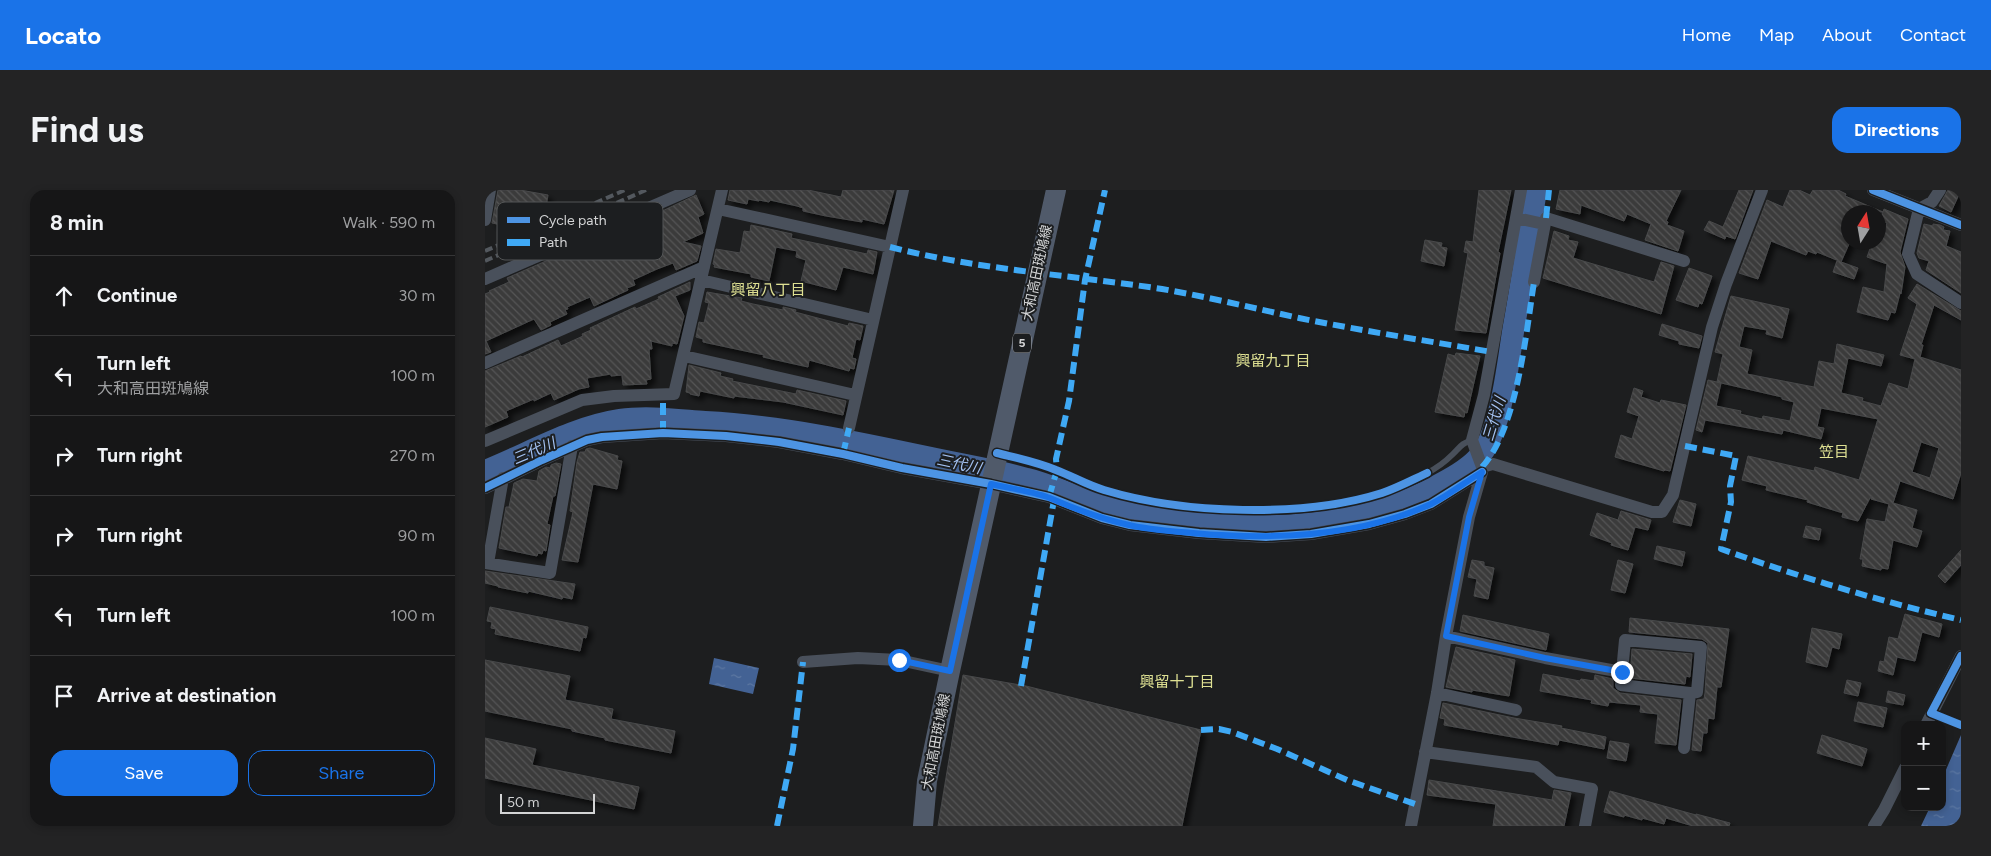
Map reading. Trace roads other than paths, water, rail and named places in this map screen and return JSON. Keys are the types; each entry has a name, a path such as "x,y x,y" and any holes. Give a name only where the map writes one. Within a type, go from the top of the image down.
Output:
{"main road":[{"name":"大和高田斑鳩線","path":"923,826 927,781 950,671 1056,190"}],"street":[{"path":"485,220 490,190"},
{"path":"662,202 690,190"},
{"path":"485,441 582,400 614,396 663,398 674,394 722,190"},
{"path":"849,428 903,190"},
{"path":"1411,826 1469,517 1482,469 1472,440 1488,378 1519,219 1521,190"},
{"path":"485,488 572,446 602,436 663,433 726,436 779,442 1049,497 1102,518 1130,525 1199,533 1266,537 1311,534 1369,524 1405,514 1431,504 1482,469 1493,464 1652,512 1662,512 1673,495 1715,318 1762,190"},
{"path":"1873,190 1961,225"},
{"path":"1919,208 1932,202 1940,190"},
{"path":"718,208 890,247"},
{"path":"1919,208 1907,254 1910,262 1917,274 1961,303"},
{"path":"1534,282 1541,223 1546,218 1684,261"},
{"path":"1519,219 1541,223"},
{"path":"485,279 529,260"},
{"path":"485,363 703,274 873,320"},
{"path":"684,356 855,395"},
{"path":"503,478 487,563 550,573 572,446"},
{"path":"1446,636 1545,658 1622,672"},
{"path":"1625,640 1701,647 1697,692 1689,693 1621,685 1622,672 1625,640"},
{"path":"1927,721 1961,656"},
{"path":"803,662 858,658 899,660 950,671"},
{"path":"1437,693 1516,710"},
{"path":"1684,748 1689,693"},
{"path":"1425,752 1536,766 1555,782 1592,790 1585,826"},
{"path":"1874,826 1901,776"}],"lane":[{"path":"1427,473 1439,467 1462,443 1472,440"}],"water":[{"path":"714,658 759,668 753,694 709,684"},
{"path":"1961,735 1961,819 1958,826 1921,826 1928,811 1946,811 1946,770"}],"waterway":[{"name":"三代川","path":"485,471 585,429 620,420 641,418 762,427 847,441 1003,473 1035,481 1103,504 1183,520 1257,526 1294,525 1331,521 1367,513 1402,502 1447,481 1474,462 1486,447 1493,432 1503,395 1536,190"}],"railway":[{"path":"597,202 625,190"},
{"path":"619,202 646,190"},
{"path":"485,251 497,246"},
{"path":"485,261 497,256"}],"district":[{"name":"興留八丁目","path":"768,290"},
{"name":"興留九丁目","path":"1273,361"},
{"name":"笠目","path":"1834,452"},
{"name":"興留十丁目","path":"1177,682"}]}
